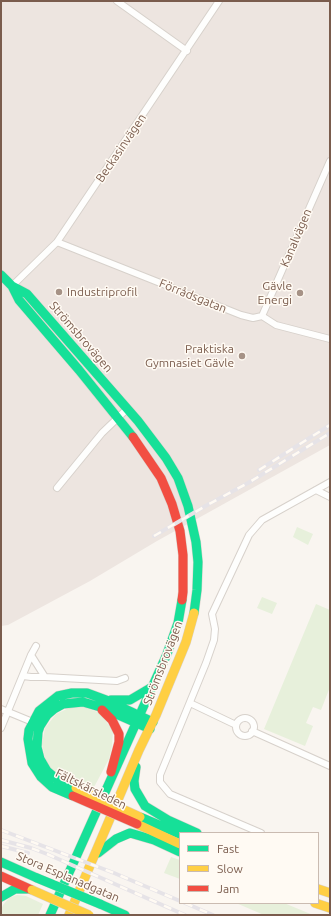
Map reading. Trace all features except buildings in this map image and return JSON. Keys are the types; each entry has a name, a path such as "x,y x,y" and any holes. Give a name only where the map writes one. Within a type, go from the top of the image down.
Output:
{"main road":[{"name":"Strömsbrovägen","path":"1,276 12,286 27,294 127,409 166,458 178,478 188,506 196,542 198,562 194,614 177,666 69,915"},
{"name":"Strömsbrovägen","path":"12,286 19,300 118,418 144,452 160,478 172,504 180,531 183,555 183,592 178,624 167,654 50,915"},
{"path":"106,700 130,700 152,688"},
{"name":"Fältskärsleden","path":"138,720 106,700 87,693 72,692 58,696 39,710 36,724 38,732 37,748 40,759 47,772 74,792 138,820 179,834"},
{"name":"Fältskärsleden","path":"36,724 54,709 63,704 83,702 138,720 151,726"},
{"path":"100,707 112,720 119,734 119,742 113,761 107,790"},
{"path":"140,750 134,781 135,789 141,800 150,810 195,832"},
{"name":"Fältskärsleden","path":"138,820 179,843"},
{"path":"94,859 99,852 116,839 130,833 154,840 179,852"},
{"name":"Stora Esplanadgatan","path":"1,862 125,915"},
{"path":"1,887 3,877 10,866"},
{"path":"3,877 89,915"},
{"path":"319,888 330,893"},
{"path":"1,898 5,894 15,889 32,890"},
{"path":"318,904 330,908"}],"street":[{"path":"117,1 186,51"},
{"name":"Beckasinvägen","path":"12,286 57,242 219,1"},
{"name":"Kanalvägen","path":"262,316 330,160"},
{"name":"Förrådsgatan","path":"57,242 242,315 253,318 262,316 276,325 330,339"},
{"path":"57,488 102,433 127,409"},
{"path":"259,832 170,794 160,782 160,775 214,640 215,629 212,614 249,535 262,520 330,482"},
{"path":"316,490 330,497"},
{"path":"1,728 36,646"},
{"path":"31,655 45,677"},
{"path":"23,676 117,681 124,678"},
{"path":"190,703 236,725"},
{"path":"1,709 36,724"},
{"path":"246,718 253,725 252,731 248,736 241,735 236,731 236,725 240,720 246,718"},
{"path":"252,731 330,766"}],"shaded area":[{"path":"1,1 330,1 330,445 157,541 90,581 8,625 1,626"}],"green space":[{"path":"297,527 313,534 308,545 293,537"},
{"path":"262,597 277,603 272,614 257,608"},
{"path":"316,604 330,610 330,687 321,710 313,707 306,723 313,726 305,746 264,729"},
{"path":"84,707 100,713 113,731 109,759 93,789 89,790 57,775 51,770 46,762 42,744 45,728 56,714 69,708"},
{"path":"171,857 179,860 179,879 164,873"},
{"path":"17,895 26,896 43,904 38,915 1,915 3,905 9,898"},
{"path":"238,904 286,904 313,915 264,915"}],"railway":[{"path":"259,470 330,425"},
{"path":"154,536 248,483 330,433"},
{"path":"1,830 114,873 179,901"},
{"path":"1,840 47,854 185,915"},
{"path":"1,846 28,853"},
{"path":"187,904 213,915"}],"traffic: fast":[{"path":"1,275 12,286 27,294 138,421 166,458 178,478 188,506 196,542 198,562 194,613"},
{"path":"12,286 19,300 79,370 133,437"},
{"path":"50,915 167,654 178,623 182,600"},
{"path":"111,700 130,700 152,687"},
{"path":"73,796 52,787 41,777 32,763 28,739 29,730 39,711 58,696 72,693 87,693 106,700 153,722"},
{"path":"76,788 59,781 47,771 40,759 37,747 38,732 47,715 54,709 63,704 83,702 100,707 150,729"},
{"path":"136,767 134,781 135,789 145,806 168,820 195,832"},
{"path":"140,817 179,834"},
{"path":"98,853 116,839 130,833 154,840 179,852"},
{"path":"1,862 37,878"},
{"path":"37,878 100,904"},
{"path":"1,897 15,889 27,889"},
{"path":"100,904 125,915"}],"traffic: slow":[{"path":"69,915 139,750 156,715 186,642 194,613"},
{"path":"76,788 140,817"},
{"path":"137,824 179,844"},
{"path":"319,889 330,893"},
{"path":"32,890 89,915"},
{"path":"318,904 330,908"}],"traffic: jam":[{"path":"133,437 161,478 172,504 180,531 183,555 182,600"},
{"path":"102,710 112,720 119,734 119,742 111,772"},
{"path":"73,796 137,824"},
{"path":"1,876 32,890"}],"place":[{"name":"Industriprofil","path":"59,292"},
{"name":"Gävle Energi","path":"300,293"},
{"name":"Praktiska Gymnasiet Gävle","path":"242,356"}]}
